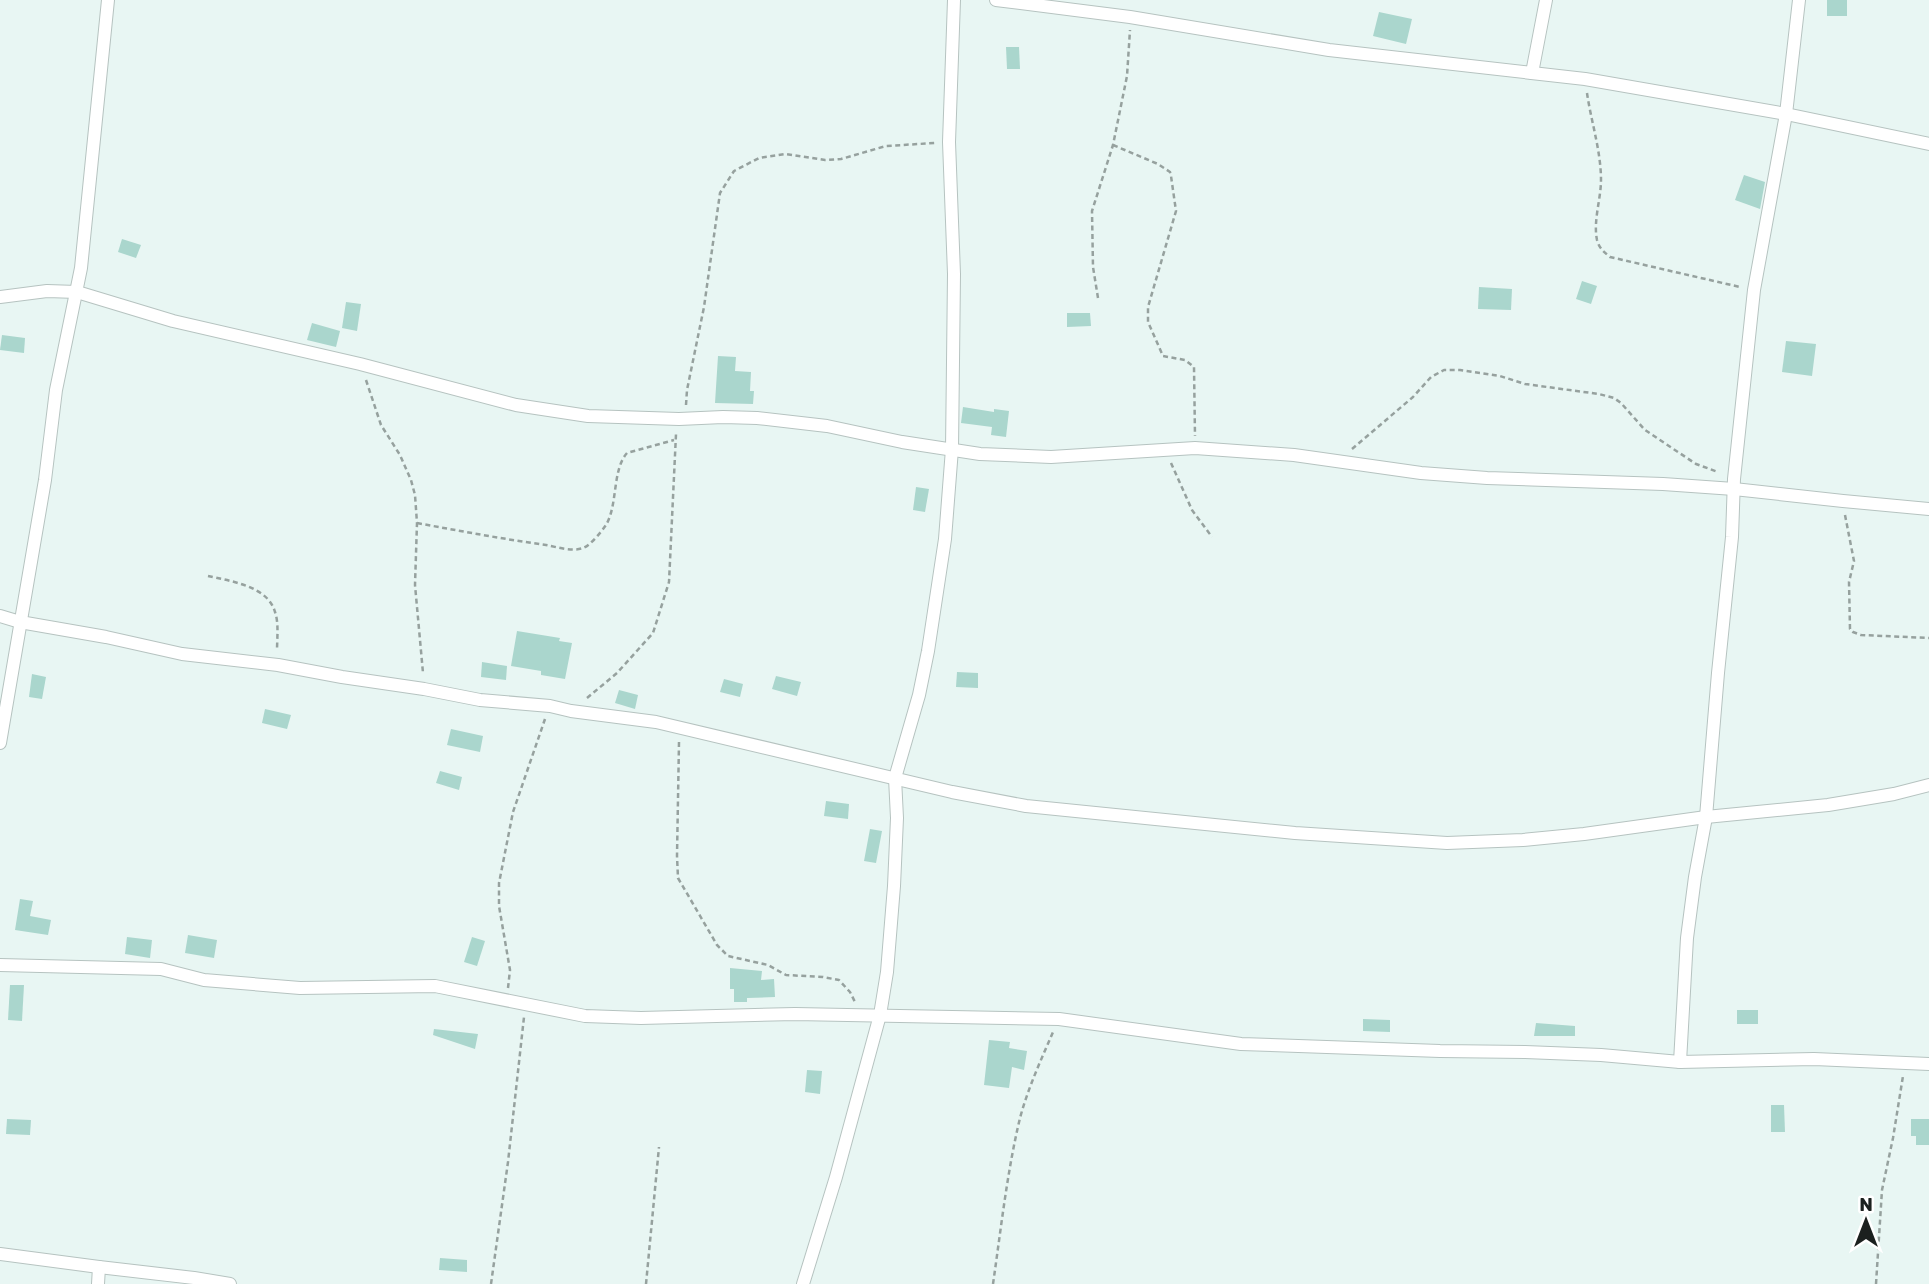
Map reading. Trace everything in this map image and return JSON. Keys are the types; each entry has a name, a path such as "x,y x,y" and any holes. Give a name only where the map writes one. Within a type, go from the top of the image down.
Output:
{"street":[{"path":"0,743 44,480 56,390 77,292 108,0"},
{"path":"803,1284 836,1177 880,1015 887,972 894,886 897,818 895,778 919,695 945,539 952,449 954,274 949,142 954,0"},
{"path":"996,0 1130,17 1329,50 1585,79 1786,114 1929,144"},
{"path":"1532,73 1546,0"},
{"path":"1680,1062 1687,938 1706,817 1732,537 1734,484 1754,290 1786,114 1800,0"},
{"path":"0,297 47,291 77,292 173,321 360,363 516,405 588,416 757,418 827,426 902,442 980,454 1051,457 1195,448 1294,454 1421,473 1487,478 1734,484 1843,501 1929,509"},
{"path":"0,616 182,653 278,665 480,699 550,706 679,727 1026,806 1296,833 1447,843 1523,840 1828,805 1929,785"},
{"path":"0,965 161,969 204,980 300,988 435,986 585,1016 641,1018 795,1014 1059,1019 1241,1044 1601,1055 1680,1062 1814,1059 1929,1064"},
{"path":"0,1254 230,1284"},
{"path":"98,1284 99,1268"}],"path":[{"path":"1098,298 1093,267 1092,211 1113,145 1127,76 1130,17"},
{"path":"1585,79 1601,166 1596,235 1598,245 1610,257 1754,290"},
{"path":"571,711 617,673 653,633 669,582 675,440 679,419 685,414 687,390 704,307 720,192 734,171 758,158 786,154 825,160 841,159 886,146 949,142"},
{"path":"1113,145 1170,172 1177,211 1148,307 1148,322 1163,356 1185,360 1194,367 1195,448"},
{"path":"360,363 381,425 400,455 415,495 415,585 424,689"},
{"path":"1338,460 1413,397 1431,377 1444,370 1460,370 1500,376 1525,384 1614,398 1644,430 1696,464 1734,484"},
{"path":"417,523 574,550 587,547 607,524 624,456 675,440"},
{"path":"1165,450 1192,510 1212,537"},
{"path":"1843,501 1854,561 1849,582 1850,629 1861,635 1929,638"},
{"path":"208,576 250,588 269,601 276,614 278,665"},
{"path":"508,999 510,970 499,906 499,883 513,813 550,706"},
{"path":"679,727 678,878 717,944 727,956 768,965 786,975 839,980 850,992 861,1015"},
{"path":"491,1284 526,1003"},
{"path":"993,1284 1006,1193 1021,1116 1059,1019"},
{"path":"1876,1284 1882,1189 1905,1062"},
{"path":"646,1284 659,1147"}],"building":[{"path":"1827,0 1847,0 1847,16 1827,16"},
{"path":"1379,12 1412,19 1406,44 1373,36"},
{"path":"1006,47 1019,47 1020,69 1007,69"},
{"path":"1744,175 1765,182 1760,209 1735,200"},
{"path":"122,239 141,245 136,258 118,252"},
{"path":"1582,281 1597,286 1591,304 1576,299"},
{"path":"1479,287 1512,289 1511,310 1478,309"},
{"path":"346,302 361,304 357,331 342,328"},
{"path":"1067,313 1090,313 1091,326 1067,327"},
{"path":"312,323 340,331 336,347 307,340"},
{"path":"2,335 25,338 24,353 0,350"},
{"path":"1786,341 1816,344 1812,376 1782,372"},
{"path":"718,356 736,357 735,371 751,372 750,391 754,391 753,404 715,403"},
{"path":"963,407 994,412 994,409 1009,411 1006,437 991,435 992,427 961,423"},
{"path":"916,487 929,489 925,512 913,510"},
{"path":"517,631 560,638 559,641 572,643 565,679 541,675 541,671 511,666"},
{"path":"482,662 507,666 506,680 481,677"},
{"path":"957,672 978,673 978,688 956,687"},
{"path":"32,674 46,677 42,699 29,697"},
{"path":"776,676 801,682 797,696 772,689"},
{"path":"724,679 743,684 740,697 720,692"},
{"path":"619,690 638,695 635,709 615,703"},
{"path":"265,709 291,715 287,729 262,723"},
{"path":"451,729 483,736 480,752 447,745"},
{"path":"440,771 462,777 459,790 436,783"},
{"path":"826,801 849,804 848,819 824,816"},
{"path":"870,829 882,831 876,863 864,861"},
{"path":"20,899 33,901 30,916 51,920 48,935 15,930"},
{"path":"188,935 217,940 214,958 185,953"},
{"path":"127,937 152,940 150,958 125,954"},
{"path":"472,937 485,941 477,966 464,962"},
{"path":"730,968 762,971 761,980 774,979 775,997 747,998 747,1002 734,1002 734,989 730,989"},
{"path":"10,985 24,985 22,1021 8,1020"},
{"path":"1737,1010 1758,1010 1758,1024 1737,1024"},
{"path":"1363,1019 1390,1020 1390,1032 1363,1031"},
{"path":"1536,1023 1575,1026 1575,1036 1534,1036"},
{"path":"434,1029 478,1034 475,1049 433,1035"},
{"path":"989,1040 1010,1042 1009,1048 1027,1051 1024,1070 1012,1067 1009,1088 984,1085"},
{"path":"807,1070 822,1071 820,1094 805,1092"},
{"path":"1771,1105 1784,1105 1785,1132 1771,1132"},
{"path":"7,1119 31,1120 30,1135 6,1134"},
{"path":"1911,1119 1929,1119 1929,1145 1916,1145 1916,1136 1911,1136"},
{"path":"440,1258 467,1260 467,1272 439,1270"}]}
